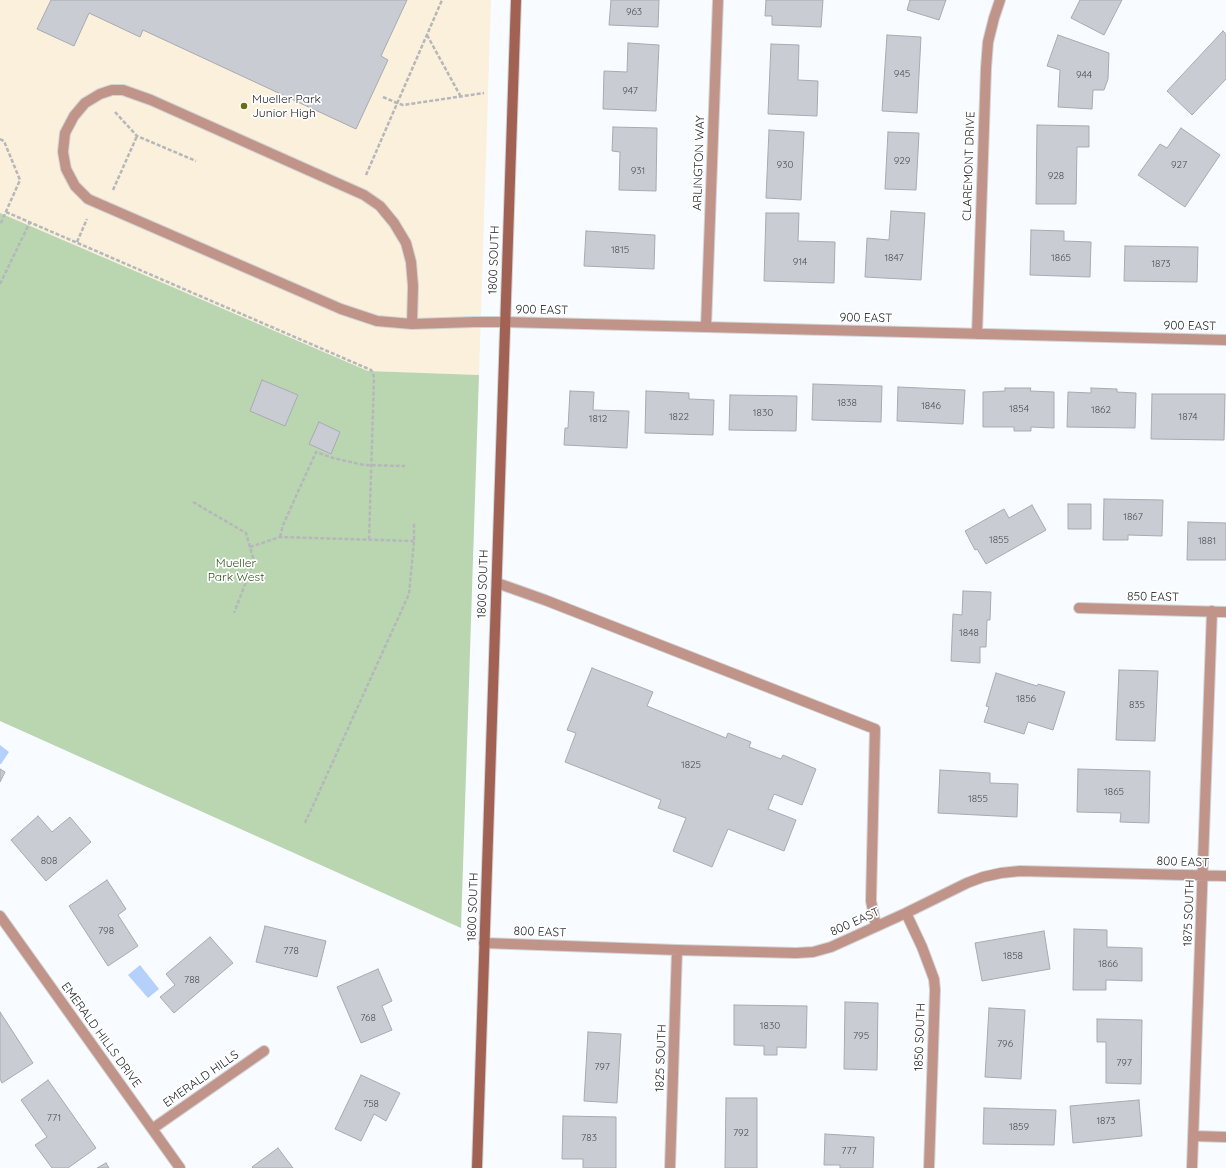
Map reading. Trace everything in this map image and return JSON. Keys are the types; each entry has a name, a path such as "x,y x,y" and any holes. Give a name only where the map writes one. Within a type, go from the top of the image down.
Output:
{"main road":[{"name":"1800 SOUTH","path":"477,1168 516,0"}],"street":[{"name":"ARLINGTON WAY","path":"706,327 718,0"},
{"name":"CLAREMONT DRIVE","path":"977,334 986,68 988,42 1000,0"},
{"name":"900 EAST","path":"412,324 413,286 411,262 406,243 394,223 380,206 364,195 151,100 123,90 112,90 100,94 85,103 74,116 65,133 63,152 66,170 75,186 88,198 341,309 377,321 412,324 505,322 1226,340"},
{"path":"497,583 552,602 875,729 871,901 876,926"},
{"name":"850 EAST","path":"1079,608 1226,612"},
{"name":"1875 SOUTH","path":"1192,1168 1212,612"},
{"name":"800 EAST","path":"484,943 677,950 796,953 813,952 831,947 967,883 983,877 1001,873 1028,872 1226,876"},
{"name":"1850 SOUTH","path":"906,913 922,947 934,979 935,990 928,1168"},
{"name":"EMERALD HILLS DRIVE","path":"0,916 180,1168"},
{"name":"1825 SOUTH","path":"670,1168 677,950"},
{"name":"EMERALD HILLS","path":"152,1129 264,1051"},
{"path":"1193,1136 1226,1137"}],"path":[{"path":"366,175 442,0"},
{"path":"427,35 460,97"},
{"path":"383,97 397,104 403,105 484,93"},
{"path":"115,112 137,136 196,162"},
{"path":"113,190 137,136"},
{"path":"0,139 4,140 20,180 0,225"},
{"path":"6,212 371,370 374,378 369,540"},
{"path":"77,242 87,220"},
{"path":"0,284 30,222"},
{"path":"280,537 283,525 316,452 333,458 364,465 405,466"},
{"path":"193,502 246,533 254,561 234,613"},
{"path":"305,823 409,594 414,541 414,522"},
{"path":"250,547 280,537 414,541"}],"shaded area":[{"name":"Mueller Park Junior High","path":"0,0 491,0 479,375 368,371 0,213"}],"green space":[{"name":"Mueller Park West","path":"0,213 368,371 479,375 461,928 0,721"}],"water":[{"path":"0,745 9,752 1,764 0,764"},
{"path":"140,965 159,989 148,998 128,975"}],"building":[{"path":"51,0 407,0 381,56 388,60 356,129 143,30 140,37 89,13 74,46 37,29"},
{"path":"611,0 659,0 658,27 609,25"},
{"path":"766,0 823,0 821,27 772,25 772,16 765,16"},
{"path":"910,0 946,0 939,20 907,10"},
{"path":"1080,0 1122,0 1104,35 1071,18"},
{"path":"1223,31 1226,34 1226,79 1192,115 1167,91"},
{"path":"887,35 921,37 917,113 882,111"},
{"path":"1058,35 1109,53 1108,79 1104,90 1093,90 1092,109 1058,107 1060,70 1047,66"},
{"path":"628,43 659,45 656,111 603,109 604,71 627,72"},
{"path":"771,44 799,45 798,80 818,81 817,116 768,114"},
{"path":"1037,125 1089,126 1089,147 1077,147 1076,204 1036,204"},
{"path":"613,127 657,128 656,191 619,190 620,152 612,151"},
{"path":"1181,128 1220,155 1185,207 1138,175 1160,144 1167,148"},
{"path":"769,130 804,132 801,200 766,198"},
{"path":"888,132 919,133 916,190 885,189"},
{"path":"891,211 925,213 921,280 865,277 867,238 889,240"},
{"path":"766,213 799,213 798,241 835,242 834,283 764,281"},
{"path":"1031,230 1064,231 1064,241 1091,242 1090,277 1030,275"},
{"path":"586,231 655,235 654,269 584,266"},
{"path":"1125,246 1198,247 1197,282 1124,281"},
{"path":"262,380 298,395 285,426 250,411"},
{"path":"813,384 882,386 881,422 812,420"},
{"path":"898,387 965,390 963,424 897,421"},
{"path":"1005,388 1031,388 1030,391 1054,392 1054,428 1031,427 1031,431 1014,431 1014,427 983,427 983,392 1005,391"},
{"path":"1091,388 1117,389 1117,392 1136,393 1135,428 1067,427 1068,392 1091,393"},
{"path":"570,391 594,392 593,410 629,411 627,448 564,445 565,428 568,428"},
{"path":"646,391 689,393 689,399 714,400 713,435 645,433"},
{"path":"1152,394 1225,394 1224,440 1151,439"},
{"path":"730,395 797,396 796,431 729,430"},
{"path":"319,422 340,432 331,454 309,444"},
{"path":"1104,499 1163,500 1162,536 1128,535 1128,540 1103,540"},
{"path":"1068,504 1091,504 1091,529 1068,529"},
{"path":"1032,505 1046,530 986,564 977,549 975,550 965,531 1004,509 1009,518"},
{"path":"1188,522 1226,523 1226,560 1187,560"},
{"path":"963,591 991,592 990,620 987,620 986,647 980,647 980,663 951,661 953,614 962,615"},
{"path":"592,668 653,692 647,706 726,738 728,733 751,742 749,747 781,759 783,755 816,769 802,805 774,794 768,809 796,820 784,851 728,829 712,867 673,851 686,818 658,808 661,800 565,762 576,733 567,730"},
{"path":"1119,670 1158,671 1155,741 1116,740"},
{"path":"996,673 1037,686 1038,684 1065,692 1053,730 1028,722 1024,734 984,722 989,707 986,706"},
{"path":"0,769 5,772 0,782"},
{"path":"1078,769 1150,771 1149,823 1120,822 1121,813 1077,812"},
{"path":"940,770 990,773 990,783 1018,784 1017,817 938,813"},
{"path":"38,816 52,832 70,817 91,842 46,881 11,840"},
{"path":"107,880 126,909 118,915 138,946 108,966 69,906"},
{"path":"265,926 326,941 317,977 256,962"},
{"path":"1074,929 1107,930 1107,947 1142,948 1142,981 1106,980 1106,990 1073,990"},
{"path":"1044,931 1050,969 982,981 975,943"},
{"path":"210,937 233,963 174,1013 160,997 175,985 166,974"},
{"path":"378,969 392,1001 382,1006 392,1030 361,1043 337,987"},
{"path":"845,1002 878,1003 877,1070 844,1069"},
{"path":"734,1005 807,1006 806,1048 777,1047 777,1055 764,1055 764,1046 734,1045"},
{"path":"989,1008 1025,1010 1021,1079 985,1077"},
{"path":"0,1012 33,1063 2,1083 0,1079"},
{"path":"1097,1019 1142,1020 1141,1084 1106,1083 1106,1042 1097,1042"},
{"path":"588,1032 621,1034 617,1103 584,1101"},
{"path":"361,1075 400,1093 386,1121 374,1114 361,1141 335,1129"},
{"path":"48,1080 96,1148 68,1168 52,1168 35,1145 47,1137 21,1100"},
{"path":"726,1098 757,1098 757,1168 725,1168"},
{"path":"1139,1100 1142,1136 1073,1143 1070,1106"},
{"path":"984,1108 1056,1110 1054,1145 983,1144"},
{"path":"563,1116 616,1117 616,1168 583,1168 583,1159 562,1159"},
{"path":"825,1134 874,1137 873,1168 840,1168 840,1165 824,1165"},
{"path":"278,1148 293,1168 252,1167"},
{"path":"106,1163 109,1168 97,1168"}],"place":[{"name":"Mueller Park Junior High","path":"244,106"}]}
